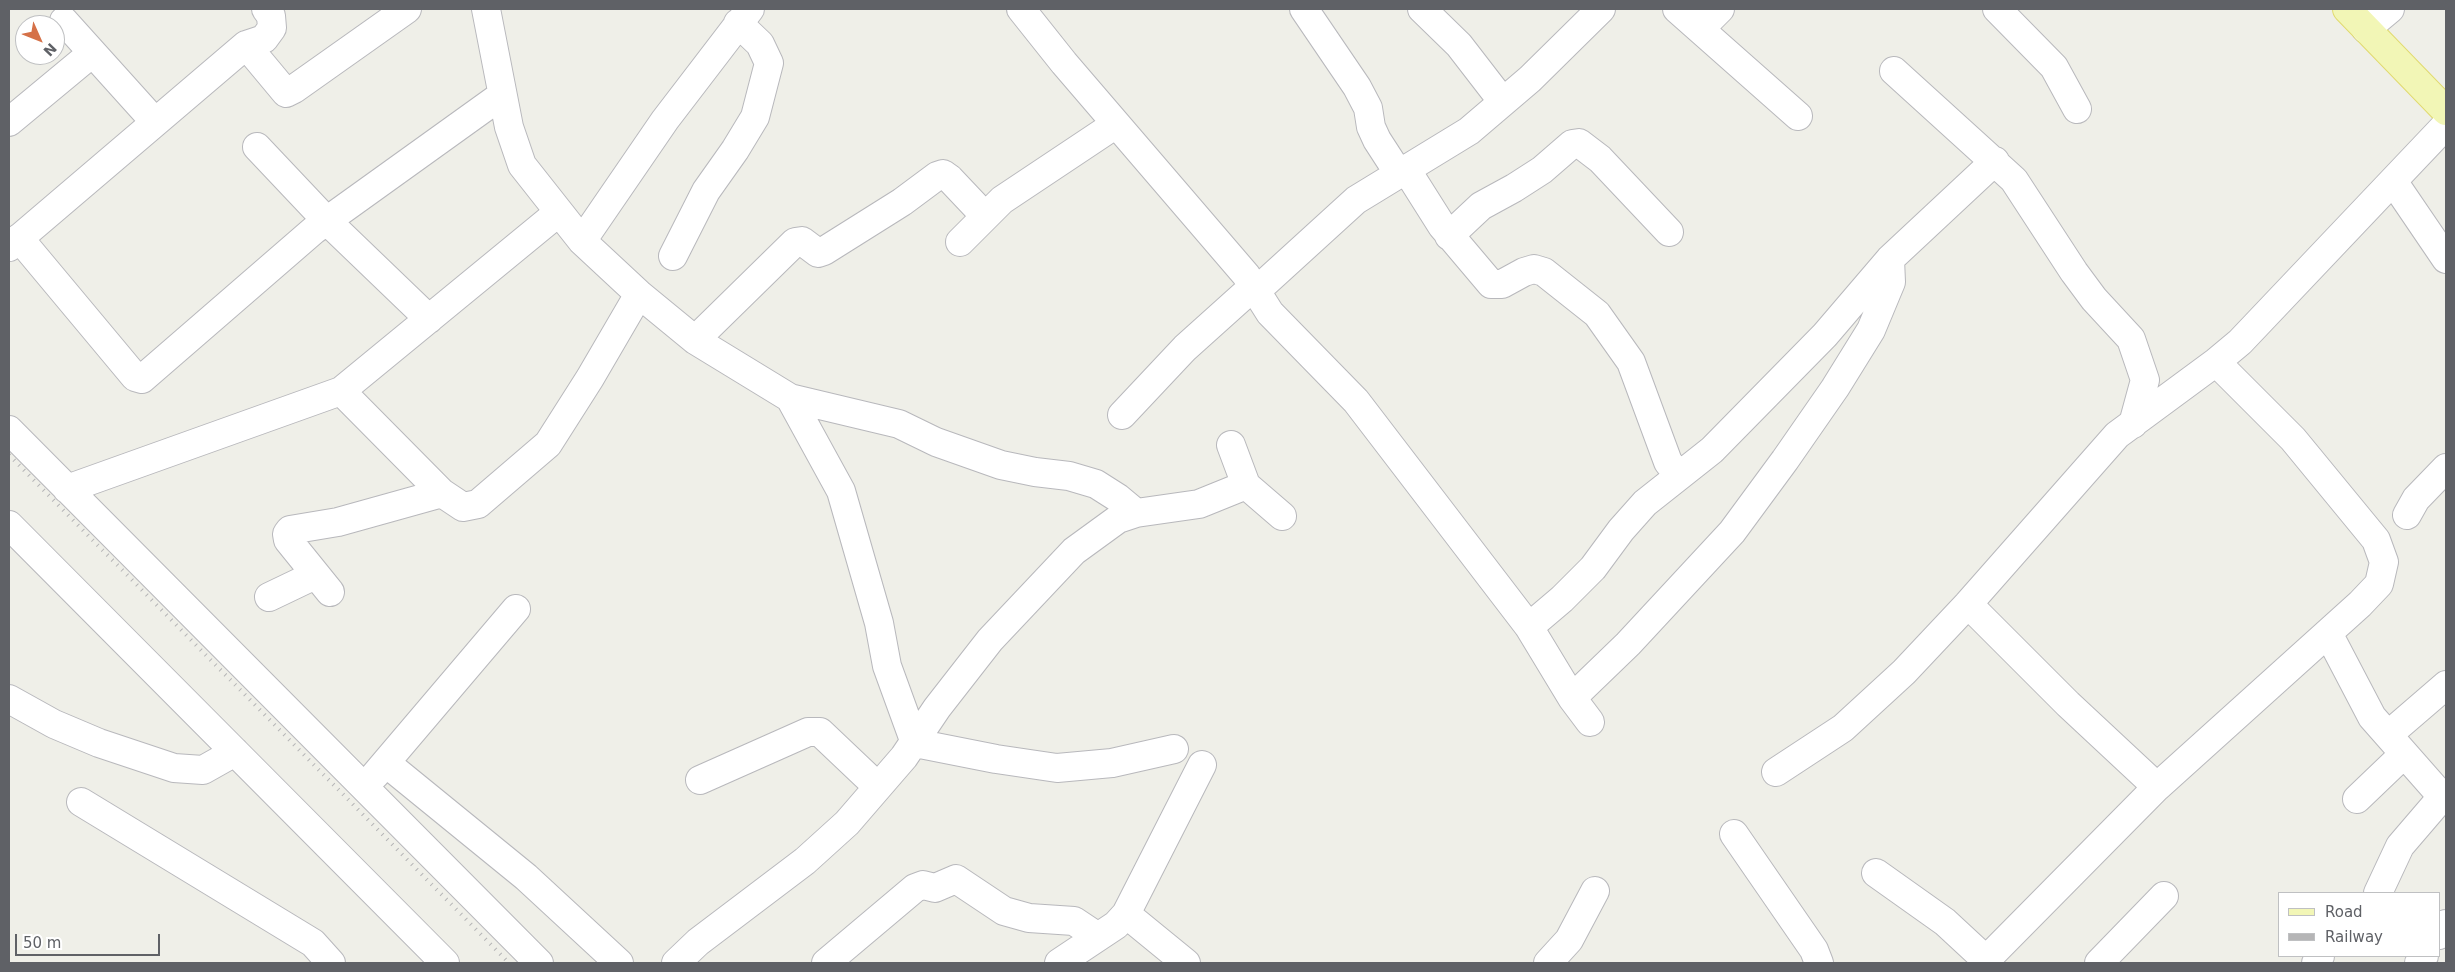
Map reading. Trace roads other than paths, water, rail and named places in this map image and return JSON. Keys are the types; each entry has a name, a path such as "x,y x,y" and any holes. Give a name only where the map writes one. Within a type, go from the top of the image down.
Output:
{"main road":[{"path":"2347,9 2446,111"}],"street":[{"path":"266,9 270,16 272,28 264,39 246,45 14,243 135,377 142,379 326,220 502,94"},
{"path":"246,45 286,92 294,89 407,9"},
{"path":"486,9 509,127 522,165 582,241 639,294 694,340 790,398 899,424 936,442 1001,465 1035,472 1070,476 1096,484 1118,498 1136,513"},
{"path":"1021,9 1064,63 1254,286 1270,313 1356,401 1529,627 1572,698 1590,722"},
{"path":"1304,9 1357,87 1368,108 1374,133 1449,236 1490,284 1502,284 1524,272 1534,269 1544,272 1597,314 1631,362 1668,462 1679,476"},
{"path":"1422,9 1459,45 1503,102"},
{"path":"1677,9 1798,116"},
{"path":"1700,29 1720,9"},
{"path":"1999,9 2054,67 2078,109"},
{"path":"2366,29 2390,9"},
{"path":"1122,415 1185,348 1254,286 1266,282 1356,200 1469,131 1503,102 1596,10"},
{"path":"582,241 665,120 744,16 767,55 769,62 755,117 736,150 706,191 673,256"},
{"path":"65,23 91,54 155,122"},
{"path":"9,122 91,54"},
{"path":"1894,71 2014,180 2074,272 2094,299 2131,339 2145,380 2133,424"},
{"path":"960,242 1002,200 1116,124"},
{"path":"1776,772 1843,728 1904,672 1968,604 2117,435 2240,342 2446,125"},
{"path":"1449,236 1481,206 1542,170 1572,144 1579,143 1600,159 1669,232"},
{"path":"257,147 326,220 429,319"},
{"path":"1529,627 1562,599 1593,568 1621,530 1645,503 1712,450 1825,335 1890,260 1995,161"},
{"path":"694,340 795,242 802,241 818,253 902,202 937,176 943,174 950,179 985,216"},
{"path":"2393,181 2446,259"},
{"path":"67,489 341,391 559,212"},
{"path":"1572,698 1628,644 1732,532 1786,460 1835,388 1871,330 1891,282 1890,260"},
{"path":"341,391 442,492 463,507 478,504 548,444 590,378 639,294"},
{"path":"1876,873 1944,922 1984,962 2157,788 2328,633 2379,584 2384,562 2376,540 2293,438 2216,362"},
{"path":"790,398 841,491 879,623 886,666 915,743"},
{"path":"9,430 539,963"},
{"path":"1231,445 1246,484 1282,516"},
{"path":"2407,515 2416,499 2446,468"},
{"path":"676,963 698,942 805,861 847,823 915,743 937,708 990,640 1074,551 1118,519 1136,513 1199,504 1246,484"},
{"path":"269,597 322,584 288,540 287,534 290,530 338,522 442,492"},
{"path":"9,525 445,963"},
{"path":"1968,604 2068,704 2157,788"},
{"path":"364,787 516,610"},
{"path":"2328,633 2372,717 2444,799 2400,846 2378,892"},
{"path":"2357,799 2396,744 2446,685"},
{"path":"9,699 54,724 99,743 174,768 203,770 235,752"},
{"path":"700,780 808,732 820,732 878,787"},
{"path":"915,743 996,759 1057,768 1112,763 1174,749"},
{"path":"386,763 526,877 619,963"},
{"path":"1059,963 1116,925 1126,914 1202,765"},
{"path":"81,802 313,943 331,963"},
{"path":"1734,834 1814,950 1819,963"},
{"path":"826,963 915,888 923,885 935,888 956,879 1004,911 1029,918 1074,921 1098,937"},
{"path":"1548,963 1569,940 1595,891"},
{"path":"2099,963 2164,896"},
{"path":"1126,914 1186,963"}],"railway":[{"path":"9,455 509,963"}]}
